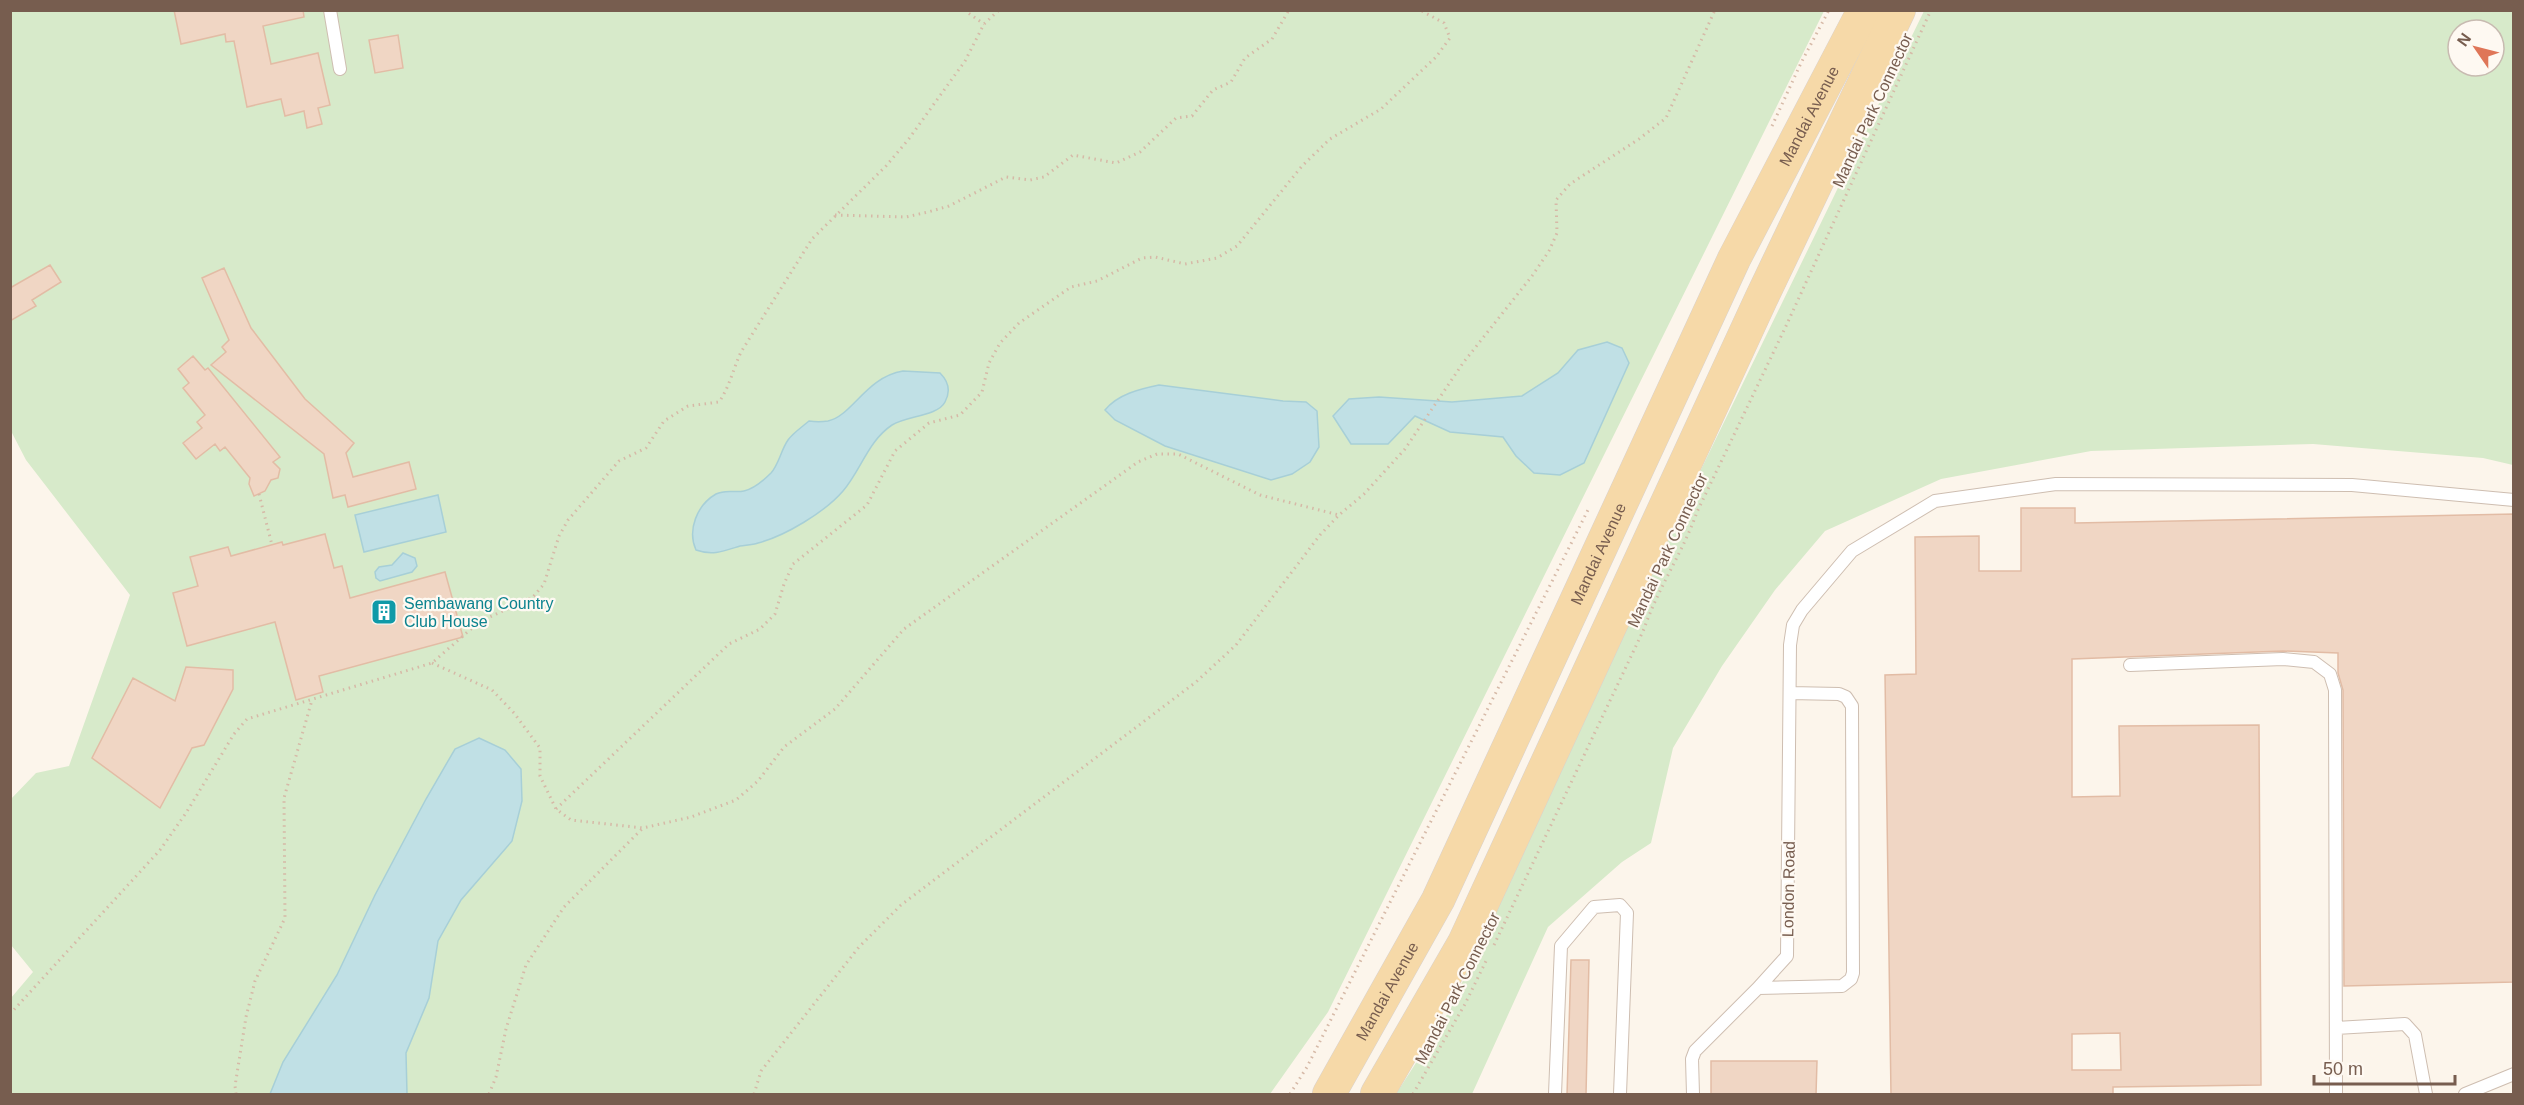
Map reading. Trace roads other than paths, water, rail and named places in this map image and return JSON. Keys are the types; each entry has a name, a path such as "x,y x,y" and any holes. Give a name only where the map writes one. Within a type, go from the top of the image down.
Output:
{"main road":[{"name":"Mandai Avenue","path":"1329,1095 1438,900 1734,259 1864,10"},
{"name":"Mandai Avenue","path":"1377,1095 1464,944 1761,299 1899,10"}],"lane":[{"path":"330,10 340,69"},
{"name":"London Road","path":"1693,1095 1692,1059 1695,1051 1787,956 1790,645 1793,625 1802,610 1852,551 1935,501 2056,484 2352,485 2514,500"},
{"path":"2130,665 2283,659 2314,662 2330,674 2335,690 2336,1095"},
{"path":"1758,988 1842,986 1851,979 1853,973 1852,706 1846,697 1839,694 1790,693"},
{"path":"1556,1095 1561,946 1594,907 1620,905 1627,914 1620,1095"},
{"path":"2336,1028 2405,1024 2415,1035 2426,1095"},
{"path":"2464,1095 2514,1074"}],"water":[{"path":"1607,342 1622,348 1629,363 1584,463 1560,475 1534,473 1516,456 1503,437 1450,432 1415,416 1388,444 1351,444 1333,416 1349,399 1379,397 1452,402 1522,396 1558,373 1578,350"},
{"path":"903,371 940,373 948,386 945,402 936,410 898,422 884,432 871,447 843,491 826,507 804,522 769,540 718,552 708,553 696,550 693,542 693,526 699,511 709,499 716,494 727,491 744,491 755,486 771,473 788,440 809,421 826,421 837,418 869,388 890,375"},
{"path":"1159,385 1306,402 1317,411 1319,447 1310,462 1292,474 1271,480 1165,446 1115,420 1105,410 1123,396"},
{"path":"438,495 446,532 364,552 355,515"},
{"path":"403,553 415,558 417,566 412,572 380,581 376,578 375,572 379,567 392,565"},
{"path":"479,738 505,750 521,769 522,801 512,841 461,900 438,941 429,998 406,1053 407,1094 270,1094 283,1062 337,975 375,895 455,749"}],"place":[{"name":"Sembawang Country Club House","path":"384,612"}]}
